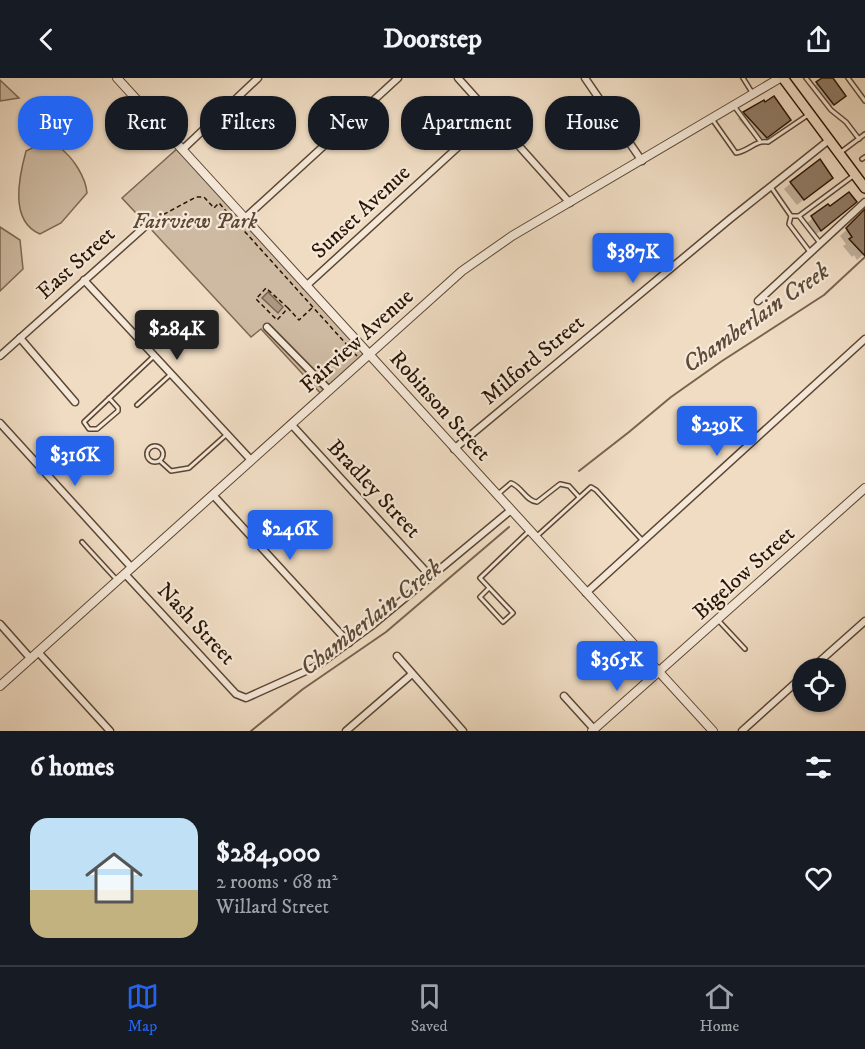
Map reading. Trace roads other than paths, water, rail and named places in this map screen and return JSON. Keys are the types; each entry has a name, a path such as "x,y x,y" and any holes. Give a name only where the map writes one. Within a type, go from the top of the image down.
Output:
{"main road":[{"path":"783,78 865,188"}],"street":[{"path":"188,144 258,78"},
{"path":"244,218 398,78"},
{"path":"458,78 475,96"},
{"path":"585,78 642,161"},
{"name":"Fairview Avenue","path":"0,686 481,256 783,78"},
{"name":"Robinson Street","path":"120,79 135,96"},
{"name":"Milford Street","path":"454,449 830,140"},
{"name":"Robinson Street","path":"182,150 713,731"},
{"name":"Sunset Avenue","path":"306,286 455,150"},
{"path":"524,150 570,203"},
{"path":"758,301 865,202"},
{"name":"East Street","path":"0,356 150,222"},
{"path":"84,280 251,460"},
{"path":"267,327 329,390"},
{"path":"20,339 75,402"},
{"path":"586,592 865,339"},
{"name":"Nash Street","path":"0,423 132,568"},
{"name":"Bradley Street","path":"291,424 431,577"},
{"name":"Bigelow Street","path":"593,730 865,488"},
{"path":"213,495 349,643 511,510"},
{"name":"Nash Street","path":"125,574 242,698 251,697 317,666 349,643"},
{"path":"823,658 865,621"},
{"path":"0,624 30,659"},
{"path":"38,652 110,731"},
{"path":"397,656 463,731"},
{"path":"346,731 412,674"},
{"path":"742,731 792,686"},
{"path":"564,696 593,730"}],"lane":[{"path":"743,78 753,95"},
{"path":"806,78 831,110 846,122 859,138"},
{"path":"848,78 865,101"},
{"path":"734,106 760,141"},
{"path":"712,119 736,153 743,152 760,141 768,142 810,114"},
{"path":"839,153 865,135"},
{"path":"791,216 799,216 854,174"},
{"path":"771,187 791,216 789,224 810,252"},
{"path":"799,216 820,243"},
{"path":"109,398 118,411 97,429 89,429 84,422 109,398 155,355"},
{"path":"137,405 172,373"},
{"path":"160,461 171,471 189,468 228,434"},
{"path":"154,446 161,449 163,456 160,461 155,463 149,461 146,456 149,448 154,446"},
{"path":"497,495 512,483 518,486 530,500 537,502 560,484 569,486 579,497"},
{"path":"536,538 591,488 596,490 643,541"},
{"path":"489,588 480,597 503,622 513,613 480,578 529,530"},
{"path":"81,542 118,580"},
{"path":"718,620 745,649"}],"waterway":[{"name":"Chamberlain Creek","path":"579,471 671,397 824,295 865,257"},
{"name":"Chamberlain Creek","path":"251,731 303,689 386,632 509,527"}],"park label":[{"name":"Fairview Park","path":"195,221"}]}
